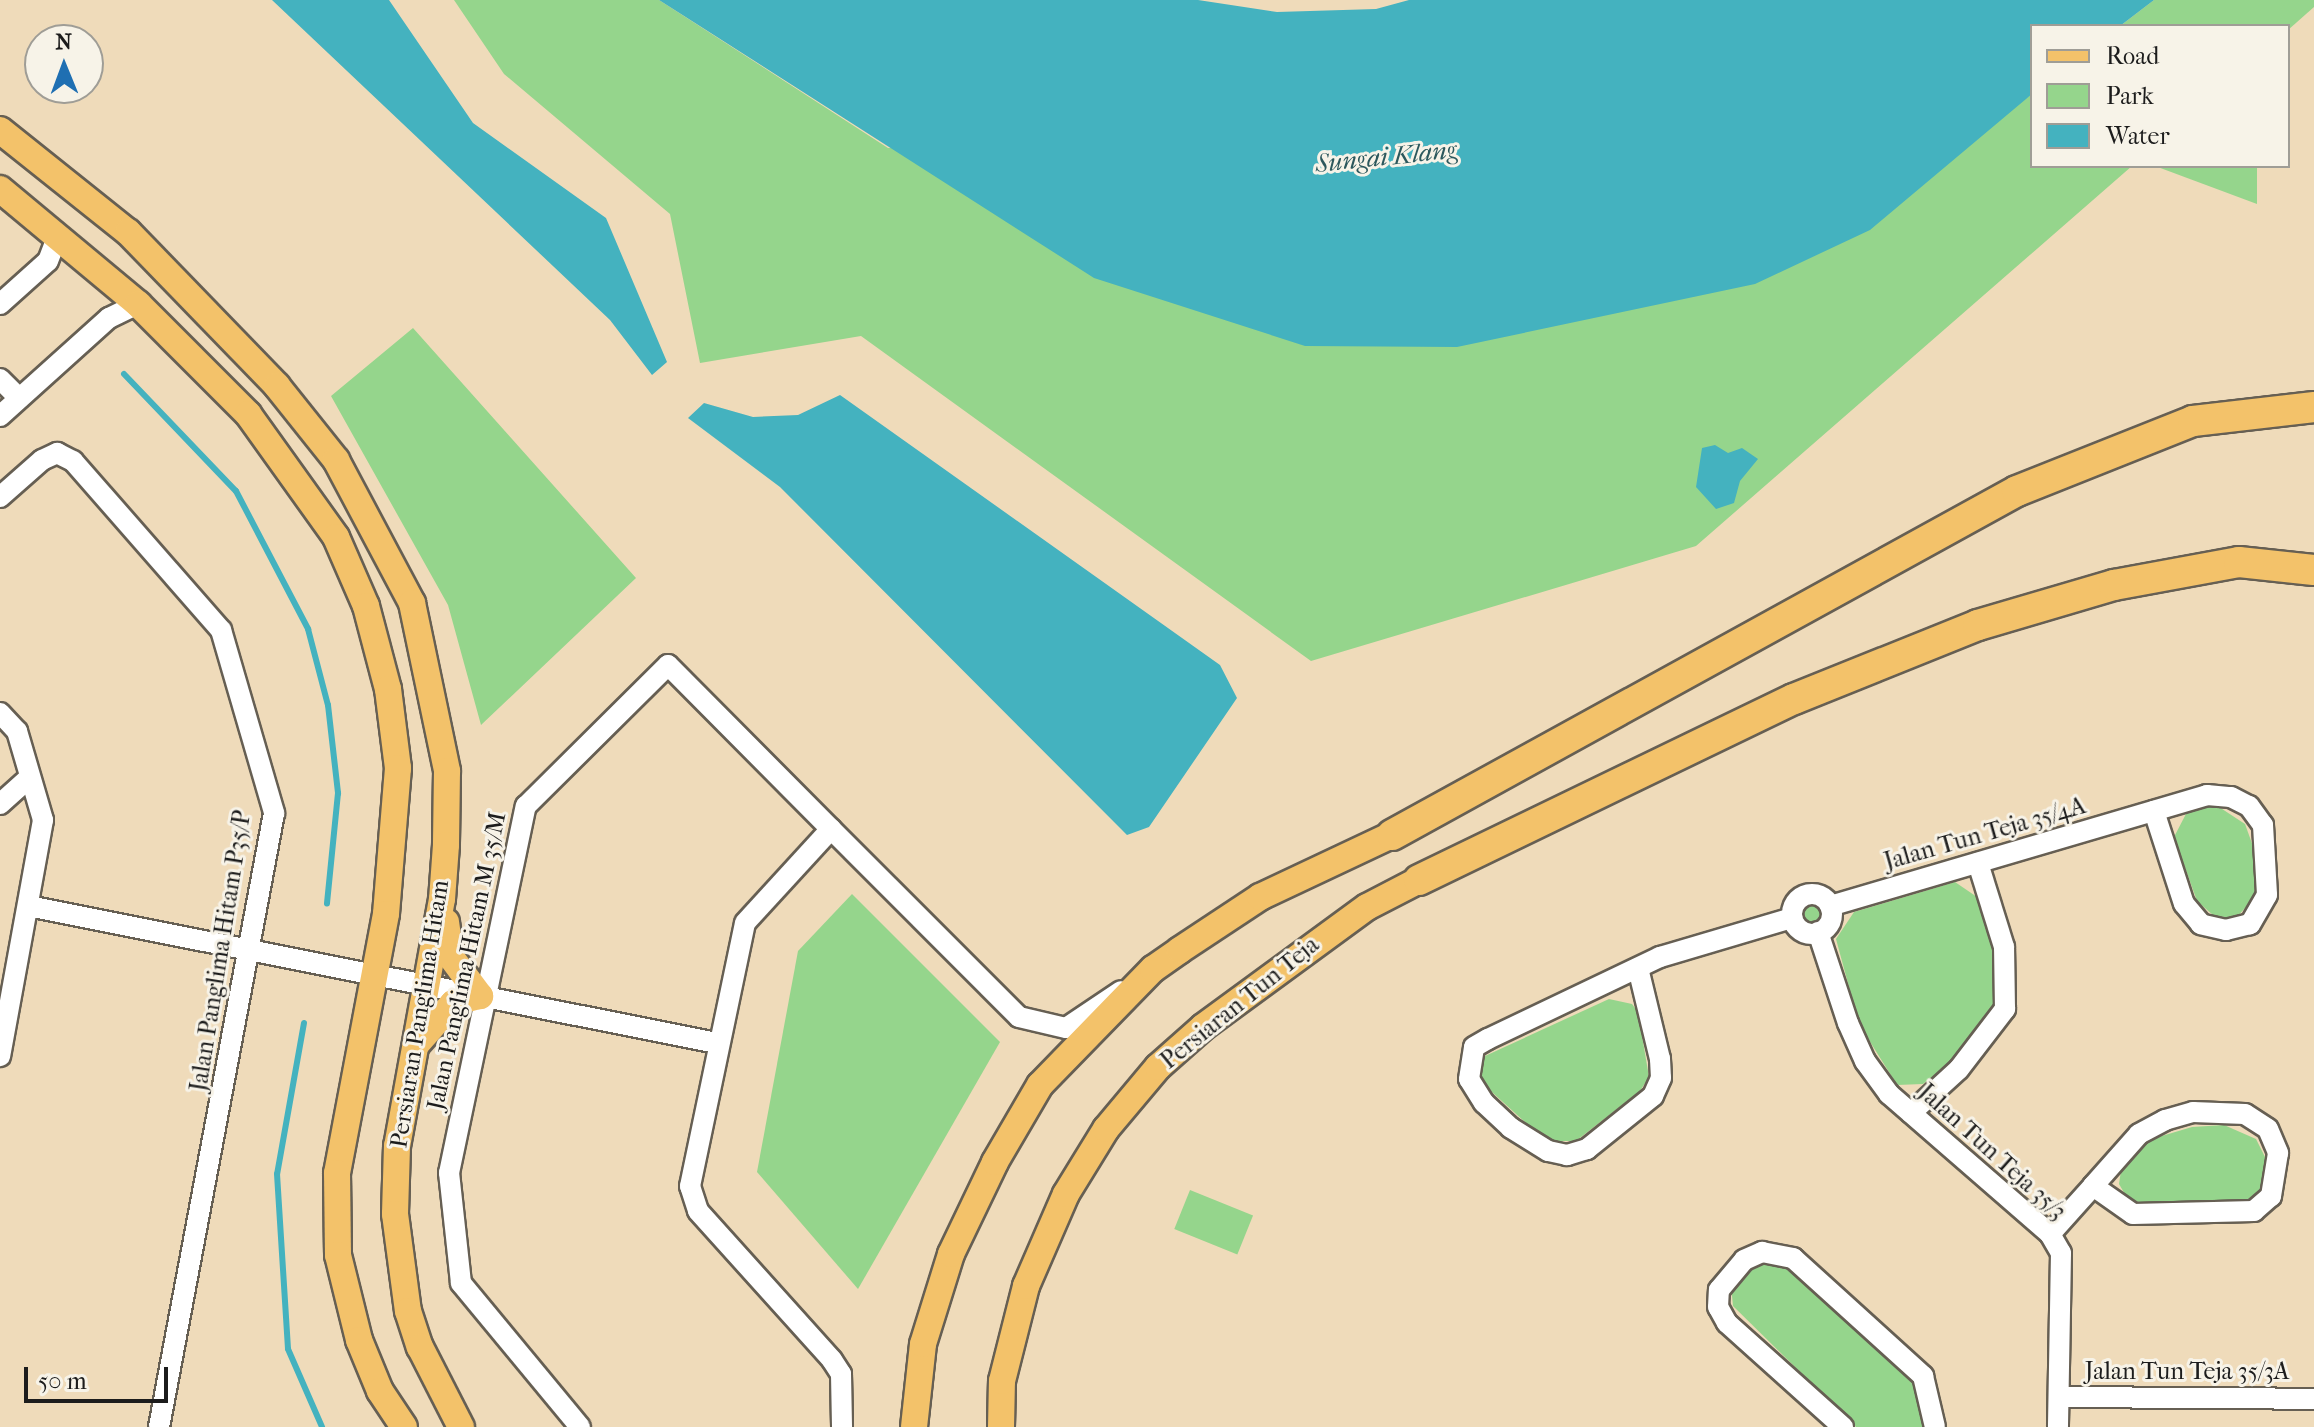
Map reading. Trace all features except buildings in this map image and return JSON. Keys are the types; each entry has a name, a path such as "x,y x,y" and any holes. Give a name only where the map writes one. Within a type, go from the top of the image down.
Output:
{"highway":[{"path":"1392,835 2017,491 2193,421 2314,407"},
{"path":"1419,880 1740,723 1978,625 2114,585 2239,562 2314,570"}],"main road":[{"name":"Persiaran Panglima Hitam","path":"0,130 128,232 208,311 336,460 366,511 412,603 434,693 447,771 442,899 397,1146 399,1266 420,1347 461,1427"},
{"name":"Persiaran Panglima Hitam","path":"0,189 138,304 248,414 290,467 336,537 366,606 388,689 398,768 386,914 345,1111 336,1214 342,1284 380,1391 404,1427"},
{"path":"914,1427 923,1344 951,1254 995,1162 1040,1085 1153,969 1260,897 1392,835"},
{"name":"Persiaran Tun Teja","path":"1001,1427 1002,1381 1026,1286 1066,1194 1106,1129 1158,1067 1203,1027 1367,907 1419,880"},
{"path":"413,1048 453,1003 483,996 451,957 442,899"}],"street":[{"path":"0,304 48,261 58,235"},
{"path":"0,416 109,318 138,304"},
{"path":"0,379 19,398"},
{"name":"Jalan Panglima Hitam P35/P","path":"0,497 42,460 57,453 73,461 221,630 274,813 252,951 159,1427"},
{"name":"Jalan Panglima Hitam M 35/M","path":"580,1427 461,1283 449,1173 483,996 526,806 668,665 831,829"},
{"path":"0,713 17,731 43,820 0,1056"},
{"path":"0,804 30,777"},
{"name":"Jalan Tun Teja 35/4A","path":"1830,906 2207,795 2231,797 2249,806 2263,825 2267,895 2250,924 2226,930 2201,924 2184,904 2154,811"},
{"path":"842,1427 841,1374 694,1204 690,1186 717,1043 745,923 831,829 1019,1017 1066,1028 1153,969"},
{"path":"1911,1113 1959,1069 2005,1009 2004,947 1978,863"},
{"path":"1809,894 1824,898 1830,906 1829,925 1818,932 1801,930 1792,918 1796,902 1809,894"},
{"path":"28,906 717,1043"},
{"path":"1638,968 1660,1059 1661,1078 1653,1096 1587,1149 1567,1155 1548,1151 1511,1128 1484,1103 1469,1079 1474,1047 1638,968 1792,918"},
{"name":"Jalan Tun Teja 35/3","path":"1818,932 1865,1061 1889,1094 2050,1234 2061,1253 2058,1427"},
{"path":"2050,1234 2139,1134 2193,1112 2245,1114 2268,1129 2278,1153 2271,1196 2254,1211 2133,1214 2093,1186"},
{"path":"1843,1427 1727,1323 1718,1307 1719,1290 1744,1260 1762,1252 1793,1258 1923,1376 1935,1427"},
{"path":"380,1391 390,1427"},
{"name":"Jalan Tun Teja 35/3A","path":"2059,1397 2314,1399"}],"green space":[{"path":"454,0 659,0 888,148 2014,107 2030,95 2030,168 2130,168 1696,546 1311,661 861,336 700,363 670,214 504,74"},
{"path":"2154,0 2314,0 2314,7 2290,28 2290,24 2123,24"},
{"path":"2160,168 2257,168 2257,204"},
{"path":"413,328 636,578 481,725 448,605 331,396"},
{"path":"2216,805 2245,824 2254,849 2256,896 2236,918 2214,916 2197,901 2174,837 2187,812"},
{"path":"1955,882 1977,897 1995,951 1995,1002 1947,1065 1923,1084 1897,1085 1859,1024 1836,939 1854,912"},
{"path":"852,894 1000,1042 858,1289 757,1172 798,951"},
{"path":"1812,903 1820,906 1823,914 1820,922 1812,925 1804,922 1801,914 1804,906"},
{"path":"1609,999 1632,1004 1638,1012 1649,1077 1640,1091 1576,1141 1546,1141 1483,1084 1480,1066 1485,1056"},
{"path":"2224,1125 2256,1139 2265,1157 2266,1182 2258,1194 2245,1201 2140,1203 2126,1196 2119,1184 2122,1164 2145,1141 2192,1127"},
{"path":"1190,1190 1253,1215 1237,1254 1174,1229"},
{"path":"1760,1264 1784,1264 1916,1384 1923,1427 1856,1427 1733,1306 1731,1285"}],"water":[{"path":"272,0 389,0 473,123 606,218 667,362 652,375 610,320"},
{"name":"Sungai Klang","path":"659,0 1198,0 1277,12 1376,9 1409,0 2154,0 2123,24 2030,24 2030,96 1870,230 1755,284 1457,347 1305,346 1094,278"},
{"path":"840,395 1220,665 1237,698 1149,827 1127,835 780,487 688,418 704,403 753,417 798,415"},
{"path":"1715,445 1728,453 1742,448 1758,459 1740,481 1734,503 1716,509 1696,487 1702,448"}],"waterway":[{"path":"124,374 236,491 308,629 328,705 338,793 327,903"},
{"path":"304,1023 277,1174 288,1349 322,1427"}]}
